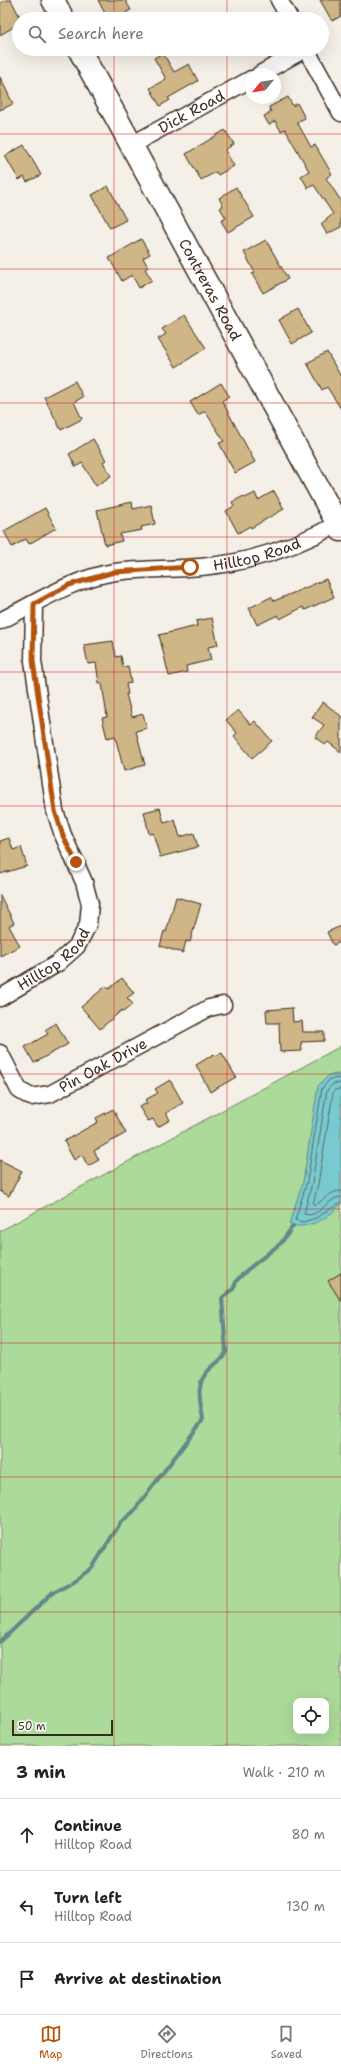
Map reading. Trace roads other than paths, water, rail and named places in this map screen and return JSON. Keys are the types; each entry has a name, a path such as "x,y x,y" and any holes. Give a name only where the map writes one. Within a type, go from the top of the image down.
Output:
{"street":[{"path":"53,0 59,12"},
{"path":"279,0 286,12"},
{"name":"Contreras Road","path":"83,56 340,525"},
{"path":"271,68 293,56"},
{"path":"310,56 341,113"},
{"name":"Dick Road","path":"131,145 245,82"},
{"name":"Hilltop Road","path":"0,621 69,585 114,572 210,566 259,557 296,545 340,525"},
{"name":"Hilltop Road","path":"0,998 58,963 77,946 88,925 90,904 84,882 63,836 55,811 33,661 34,604"},
{"name":"Pin Oak Drive","path":"0,1053 19,1090 32,1097 50,1094 209,1008 223,1005"}],"water":[{"path":"341,1074 341,1203 331,1214 317,1222 302,1226 295,1226 289,1224 303,1182 318,1086 329,1075"}],"waterway":[{"path":"0,1642 53,1592 74,1581 92,1568 121,1522 133,1512 203,1420 200,1385 206,1373 221,1359 226,1352 222,1298 233,1289 237,1280 247,1270 281,1243 293,1226"}]}
